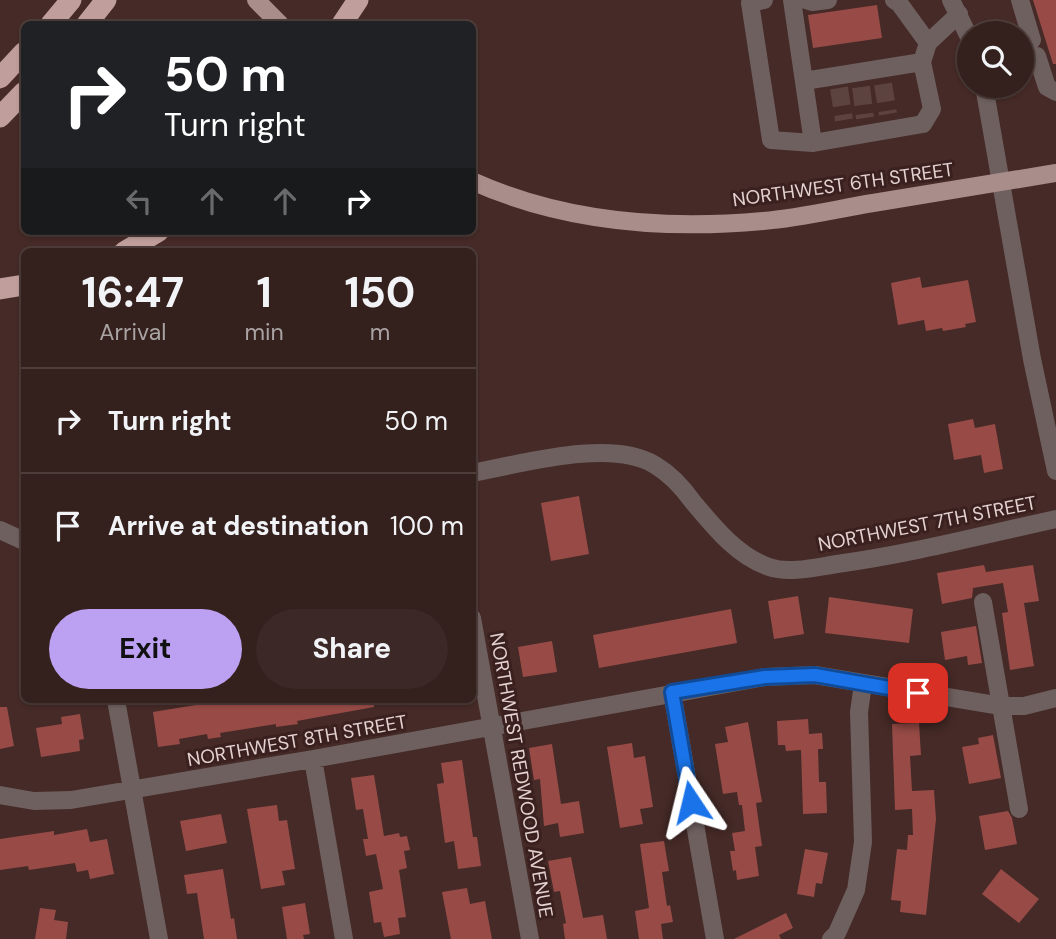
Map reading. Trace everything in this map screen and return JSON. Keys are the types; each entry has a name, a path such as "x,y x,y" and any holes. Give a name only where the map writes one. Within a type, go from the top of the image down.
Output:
{"highway":[{"path":"55,21 69,0"},
{"path":"89,21 106,0"},
{"path":"344,21 358,0"},
{"path":"0,78 21,55"},
{"path":"0,117 21,95"},
{"path":"131,248 152,235"},
{"path":"0,289 21,286"}],"main road":[{"path":"256,0 277,21"},
{"name":"NORTHWEST 6TH STREET","path":"476,183 508,197 549,209 597,218 683,225 764,221 1056,173"}],"street":[{"path":"764,0 750,3 771,140 813,143 845,128 889,122 923,124 932,108 922,62 928,43 955,7"},
{"path":"793,0 813,143"},
{"path":"806,0 828,0"},
{"path":"894,0 928,43"},
{"path":"1020,0 1047,87 1056,92"},
{"path":"804,81 838,82 882,76 922,62"},
{"path":"986,98 1032,359 1056,471"},
{"name":"NORTHWEST 7TH STREET","path":"476,472 590,453 621,454 654,464 682,487 711,524 740,551 770,568 804,569 882,558 1056,519"},
{"path":"0,530 21,540"},
{"path":"983,601 1019,809"},
{"name":"NORTHWEST REDWOOD AVENUE","path":"476,640 530,939"},
{"name":"NORTHWEST 8TH STREET","path":"0,795 34,801 71,800 313,759 672,692 778,676 815,675 1001,706 1024,706 1056,698"},
{"path":"831,939 837,933 856,890 863,842 859,712 863,684"},
{"path":"672,692 715,939"},
{"path":"117,703 159,939"},
{"path":"313,759 344,939"}],"building":[{"path":"1033,0 1056,0 1056,64 1053,64"},
{"path":"877,5 882,38 813,48 808,15"},
{"path":"920,277 922,288 968,280 976,322 965,324 966,327 943,331 942,328 926,331 924,320 898,325 891,283"},
{"path":"973,419 975,428 995,424 1003,469 984,473 981,455 954,460 948,424"},
{"path":"579,496 589,554 551,561 541,503"},
{"path":"984,565 986,572 1033,565 1039,601 1024,603 1034,666 1010,670 1002,613 1008,612 1003,583 973,588 972,598 942,604 937,573"},
{"path":"798,596 804,634 774,639 768,601"},
{"path":"829,597 913,609 909,643 825,633"},
{"path":"731,609 737,643 599,668 593,635"},
{"path":"976,626 982,663 968,665 967,656 945,660 941,632"},
{"path":"552,641 557,672 523,677 518,647"},
{"path":"208,703 374,703 374,707 297,721 298,724 276,727 276,724 220,733 221,737 208,739 207,734 179,739 180,744 158,747 153,712"},
{"path":"0,707 7,707 14,746 0,749"},
{"path":"80,714 84,739 79,740 80,751 41,757 36,728 62,724 61,717"},
{"path":"808,719 809,734 822,733 823,749 818,749 819,782 826,782 827,813 803,814 801,750 786,751 785,745 778,745 777,721"},
{"path":"748,722 762,802 756,803 762,846 755,847 759,876 737,880 730,851 735,851 732,833 745,831 742,805 739,805 737,792 723,794 715,744 728,742 725,727"},
{"path":"919,723 921,755 910,756 912,791 934,790 936,819 926,915 900,912 901,901 891,900 897,849 907,850 908,835 913,835 912,809 895,810 892,724"},
{"path":"993,735 1001,778 969,784 962,747 979,744 978,738"},
{"path":"632,743 634,758 645,756 653,807 640,809 643,824 620,828 607,747"},
{"path":"552,744 561,804 579,801 584,833 560,837 558,823 544,826 540,779 534,780 529,748"},
{"path":"462,760 473,837 477,837 481,866 458,869 454,841 445,843 437,784 444,783 441,763"},
{"path":"374,775 384,836 399,833 400,837 407,836 410,850 404,851 407,868 399,870 406,917 398,918 400,934 384,937 381,922 374,923 369,892 383,889 376,854 366,856 363,839 368,839 363,809 356,810 351,778"},
{"path":"277,805 279,821 287,820 295,869 282,871 285,885 261,889 247,809"},
{"path":"1008,811 1017,844 985,850 979,816"},
{"path":"221,814 227,843 186,851 180,821"},
{"path":"87,829 90,842 107,839 114,874 90,879 88,870 77,872 75,863 29,870 28,866 0,870 0,839 54,831 54,835"},
{"path":"664,841 669,871 662,872 667,906 670,905 673,922 661,924 663,939 639,939 635,911 649,908 640,844"},
{"path":"805,849 828,853 822,884 816,883 814,897 797,894"},
{"path":"571,857 583,918 603,915 607,939 565,939 563,924 566,923 560,891 554,892 548,861"},
{"path":"223,869 237,939 204,939 197,893 187,894 184,875"},
{"path":"1001,869 1039,899 1019,923 982,894"},
{"path":"467,888 470,904 485,901 492,939 451,939 442,892"},
{"path":"305,903 310,934 303,935 304,939 287,939 282,907"},
{"path":"40,908 56,910 54,920 68,922 66,939 35,939"},
{"path":"786,913 793,928 779,935 781,939 734,939"}],"tunnel":[{"path":"883,84 888,114"},
{"path":"861,87 865,118"},
{"path":"839,88 844,120"}],"route":[{"path":"691,802 672,692 765,677 815,675 918,693"}]}
